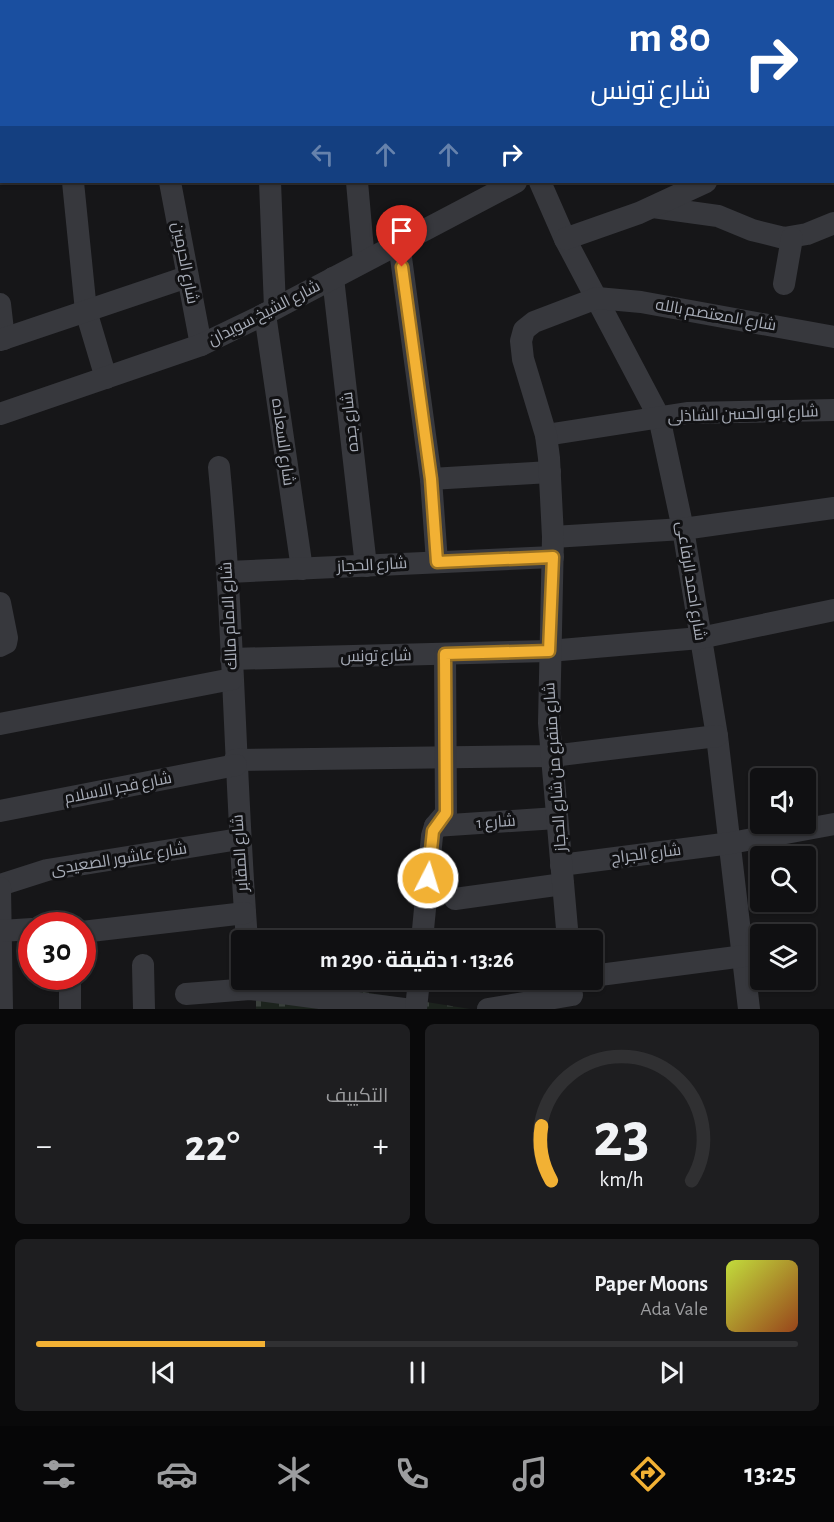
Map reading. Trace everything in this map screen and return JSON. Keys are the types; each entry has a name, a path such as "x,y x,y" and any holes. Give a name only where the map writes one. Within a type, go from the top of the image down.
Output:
{"street":[{"path":"73,183 86,311 106,378"},
{"name":"شارع الحرمين","path":"170,183 201,345"},
{"path":"270,183 270,311"},
{"path":"357,183 364,261"},
{"name":"شارع الشيخ سويدان","path":"0,414 201,345 514,183"},
{"name":"شارع احمد الرفاعى","path":"540,183 565,239 659,417 683,529 717,736 749,1009"},
{"path":"565,239 653,207 704,183"},
{"path":"653,207 718,216 752,230 792,238 834,223"},
{"path":"784,284 792,238"},
{"path":"399,243 431,479 437,562"},
{"path":"0,304 2,340 187,277"},
{"name":"شارع جده","path":"333,278 366,566"},
{"name":"شارع المعتصم بالله","path":"597,298 641,302 834,337"},
{"name":"شارع متفرع من شارع الحجاز","path":"567,930 552,756 549,651 553,547 550,472 546,435 523,359 521,341 524,330 534,322 597,298"},
{"name":"شارع السعاده","path":"270,311 302,569"},
{"name":"شارع ابو الحسن الشاذلى","path":"546,435 687,413 834,410"},
{"name":"شارع الامام مالك","path":"219,467 228,572 235,763"},
{"path":"431,479 550,472"},
{"name":"شارع الحجاز","path":"228,572 437,562 834,508"},
{"path":"0,603 7,638 6,643 0,646"},
{"name":"شارع تونس","path":"0,724 231,669 445,654 549,651 700,638 834,610"},
{"path":"423,930 432,836 435,826 446,813 445,654"},
{"name":"شارع فجر الاسلام","path":"0,811 235,763 552,756 717,736"},
{"name":"شارع المقابر","path":"235,763 246,930"},
{"name":"شارع 1","path":"435,826 557,818"},
{"name":"شارع الجراج","path":"455,899 562,874 834,824"},
{"name":"شارع عاشور الصعيدى","path":"0,886 47,870 239,839"},
{"path":"0,886 2,1009"},
{"path":"96,930 245,913"},
{"path":"1,931 18,930"},
{"path":"603,975 744,956"},
{"path":"143,965 144,1009"},
{"path":"70,990 70,1009"},
{"path":"416,1009 418,990"},
{"path":"186,994 250,993 404,1009"},
{"path":"488,1009 572,995"}],"green space":[{"path":"256,990 351,990 470,1009 256,1009"}],"route":[{"path":"402,267 431,479 437,562 553,557 549,651 445,654 446,813 433,831 428,878"}]}
